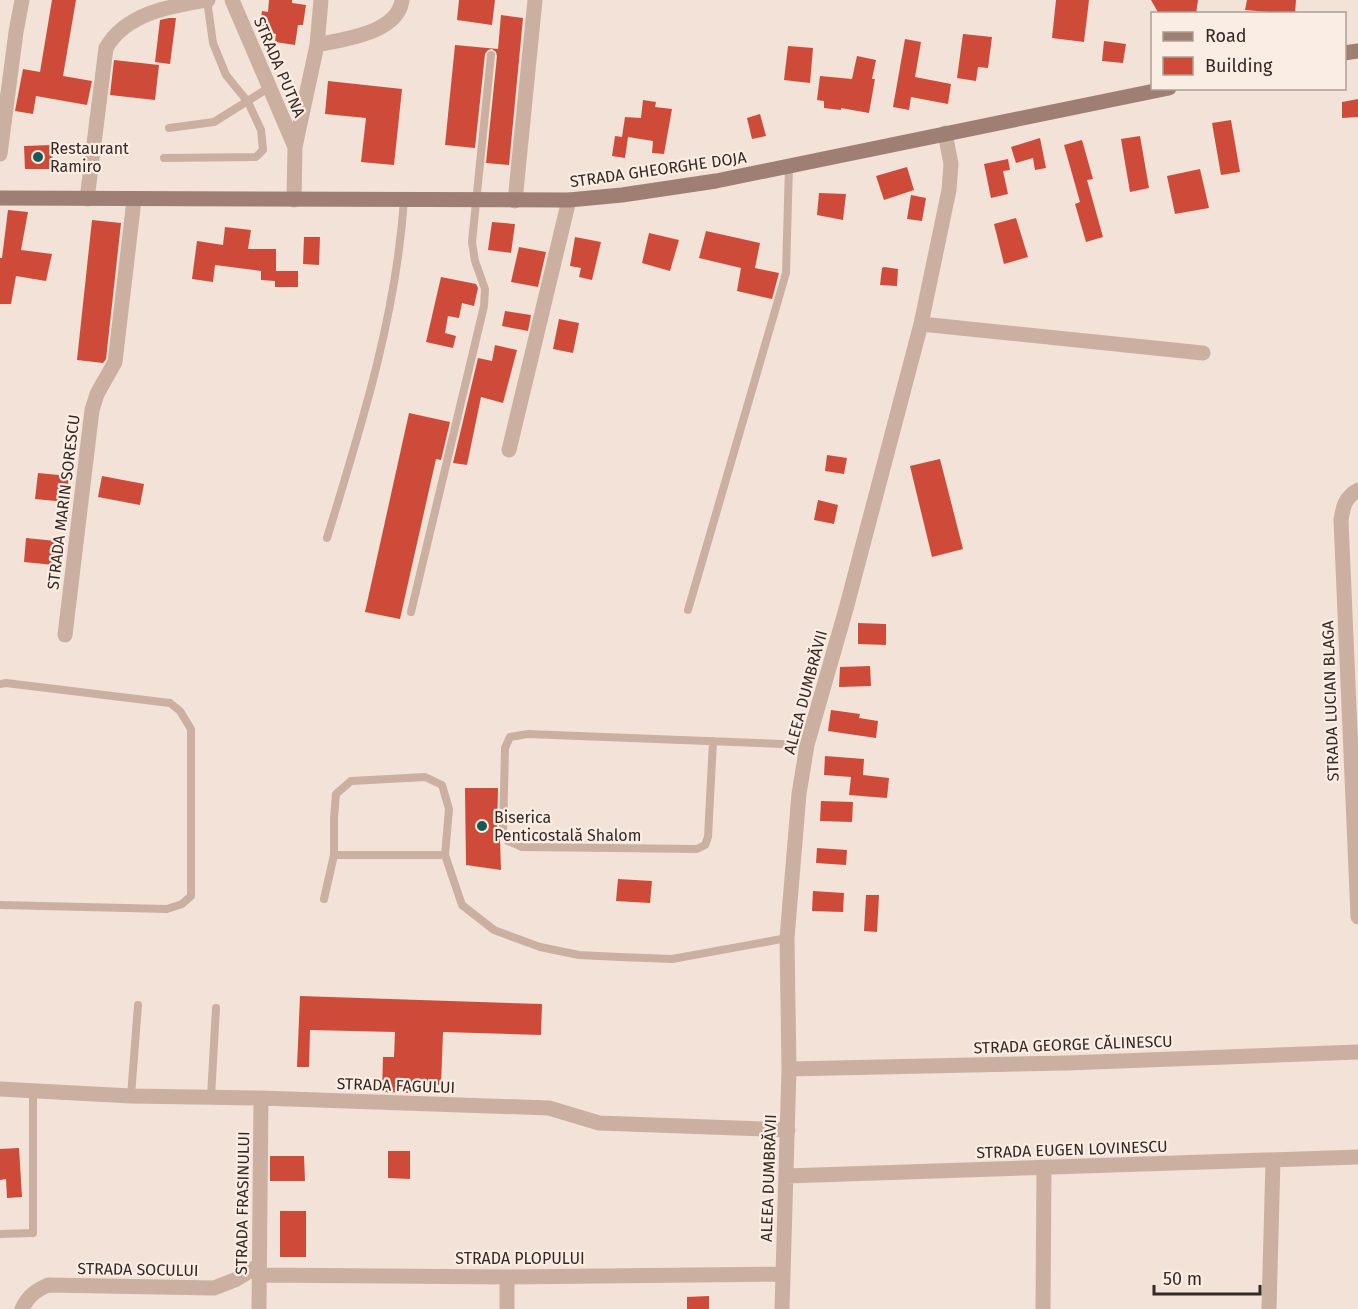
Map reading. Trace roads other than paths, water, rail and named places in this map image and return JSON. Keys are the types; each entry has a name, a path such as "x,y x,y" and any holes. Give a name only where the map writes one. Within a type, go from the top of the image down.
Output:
{"main road":[{"name":"STRADA GHEORGHE DOJA","path":"0,198 569,201 716,180 1159,90"}],"street":[{"path":"0,154 22,0"},
{"path":"87,199 106,48 114,36 157,10 207,0"},
{"name":"STRADA PUTNA","path":"232,0 295,147"},
{"name":"STRADA PUTNA","path":"294,200 295,147 317,45 321,0"},
{"path":"317,45 357,36 387,24 401,8 402,0"},
{"path":"515,201 535,0"},
{"name":"ALEEA DUMBRĂVII","path":"782,1309 789,1069 787,938 793,848 807,745 846,609 921,324 949,190 951,164 945,133"},
{"name":"STRADA MARIN SORESCU","path":"65,635 92,410 97,394 115,362 134,200"},
{"path":"509,450 569,201"},
{"path":"921,324 1203,353"},
{"name":"STRADA LUCIAN BLAGA","path":"1358,490 1351,494 1344,505 1341,520 1358,917"},
{"name":"STRADA GEORGE CĂLINESCU","path":"789,1069 1067,1063 1358,1052"},
{"name":"STRADA FAGULUI","path":"0,1089 131,1096 549,1108 599,1123 788,1130"},
{"name":"STRADA FRASINULUI","path":"259,1309 261,1098"},
{"name":"STRADA EUGEN LOVINESCU","path":"786,1176 1358,1157"},
{"path":"1269,1309 1273,1160"},
{"path":"1042,1309 1044,1168"},
{"name":"STRADA PLOPULUI","path":"259,1270 507,1277 782,1274"},
{"name":"STRADA SOCULUI","path":"22,1309 34,1291 48,1285 214,1288 259,1270"},
{"path":"507,1277 507,1309"}],"lane":[{"path":"164,158 256,157 263,150 264,139 248,102 226,75 213,43 207,0"},
{"path":"411,612 484,306 485,289 475,261 472,242 491,55"},
{"path":"169,128 214,122 270,87"},
{"path":"688,610 786,273 789,165"},
{"path":"327,538 366,410 392,303 404,200"},
{"path":"0,684 170,703 180,711 190,729 191,896 182,904 167,909 0,905"},
{"path":"713,741 708,837 705,845 697,849 522,847 508,841 503,832 505,748 510,737 528,734 713,741 807,745"},
{"path":"324,899 334,855 336,794 351,781 425,777 442,786 449,809 445,855 462,905 494,930 540,946 579,956 672,958 787,938"},
{"path":"334,855 445,855"},
{"path":"131,1096 138,1005"},
{"path":"211,1097 216,1008"},
{"path":"0,1234 33,1233 33,1090"}],"place":[{"name":"Restaurant Ramiro","path":"38,157"},
{"name":"Biserica Penticostală Shalom","path":"482,826"}]}
